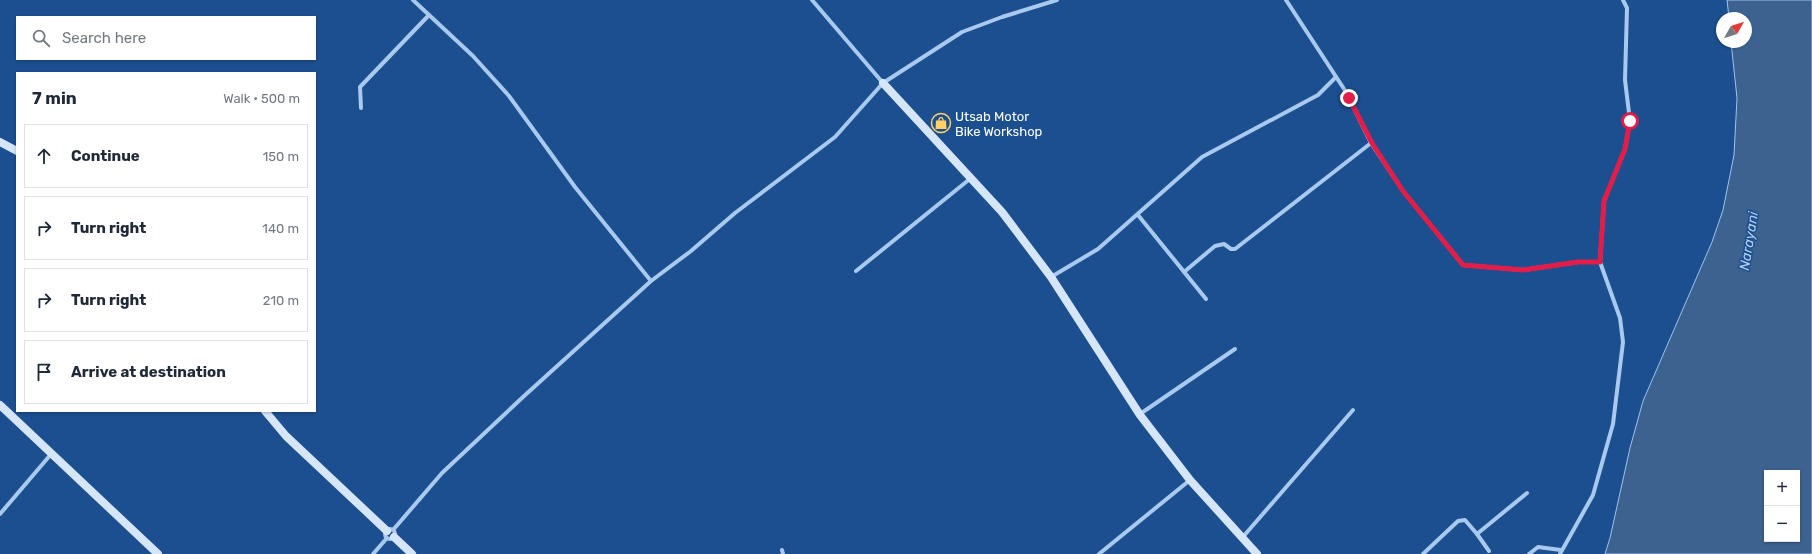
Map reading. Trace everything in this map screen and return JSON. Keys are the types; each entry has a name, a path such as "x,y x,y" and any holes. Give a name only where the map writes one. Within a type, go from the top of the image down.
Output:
{"street":[{"path":"413,0 473,56 509,96 575,187 651,281"},
{"path":"812,0 883,83 1002,212 1051,277 1140,415 1190,480 1257,554"},
{"path":"373,554 442,473 651,281 691,251 735,213 835,137 883,83 962,32 1002,17 1056,0"},
{"path":"1286,0 1346,92 1372,143 1403,191 1463,265 1523,270 1578,262 1600,262"},
{"path":"1529,554 1538,547 1561,552 1594,495 1613,424 1623,342 1620,318 1600,262 1604,201 1625,149 1630,121 1625,80 1627,8 1623,0"},
{"path":"360,108 360,88 429,15"},
{"path":"1051,277 1098,249 1202,157 1318,95 1336,77"},
{"path":"0,142 16,151"},
{"path":"1184,272 1215,246 1224,244 1231,249 1235,248 1372,143"},
{"path":"856,270 971,178"},
{"path":"1138,215 1206,300"},
{"path":"1140,415 1235,349"},
{"path":"0,405 53,453 158,554"},
{"path":"1242,538 1353,410"},
{"path":"266,412 279,429 301,451 412,554"},
{"path":"0,514 53,453"},
{"path":"1099,554 1190,480"},
{"path":"1477,534 1527,493"},
{"path":"1423,554 1458,522 1465,520 1477,534 1488,553"}],"water":[{"name":"Narayani","path":"1727,0 1812,0 1812,554 1605,554 1630,448 1643,401 1712,242 1723,210 1734,155 1737,98 1732,48 1752,48 1752,12 1728,12"}],"place":[{"name":"Utsab Motor Bike Workshop","path":"941,123"}],"route":[{"path":"1349,98 1372,143 1403,191 1463,265 1510,270 1523,270 1578,262 1600,262 1604,201 1625,149 1630,121"}]}
